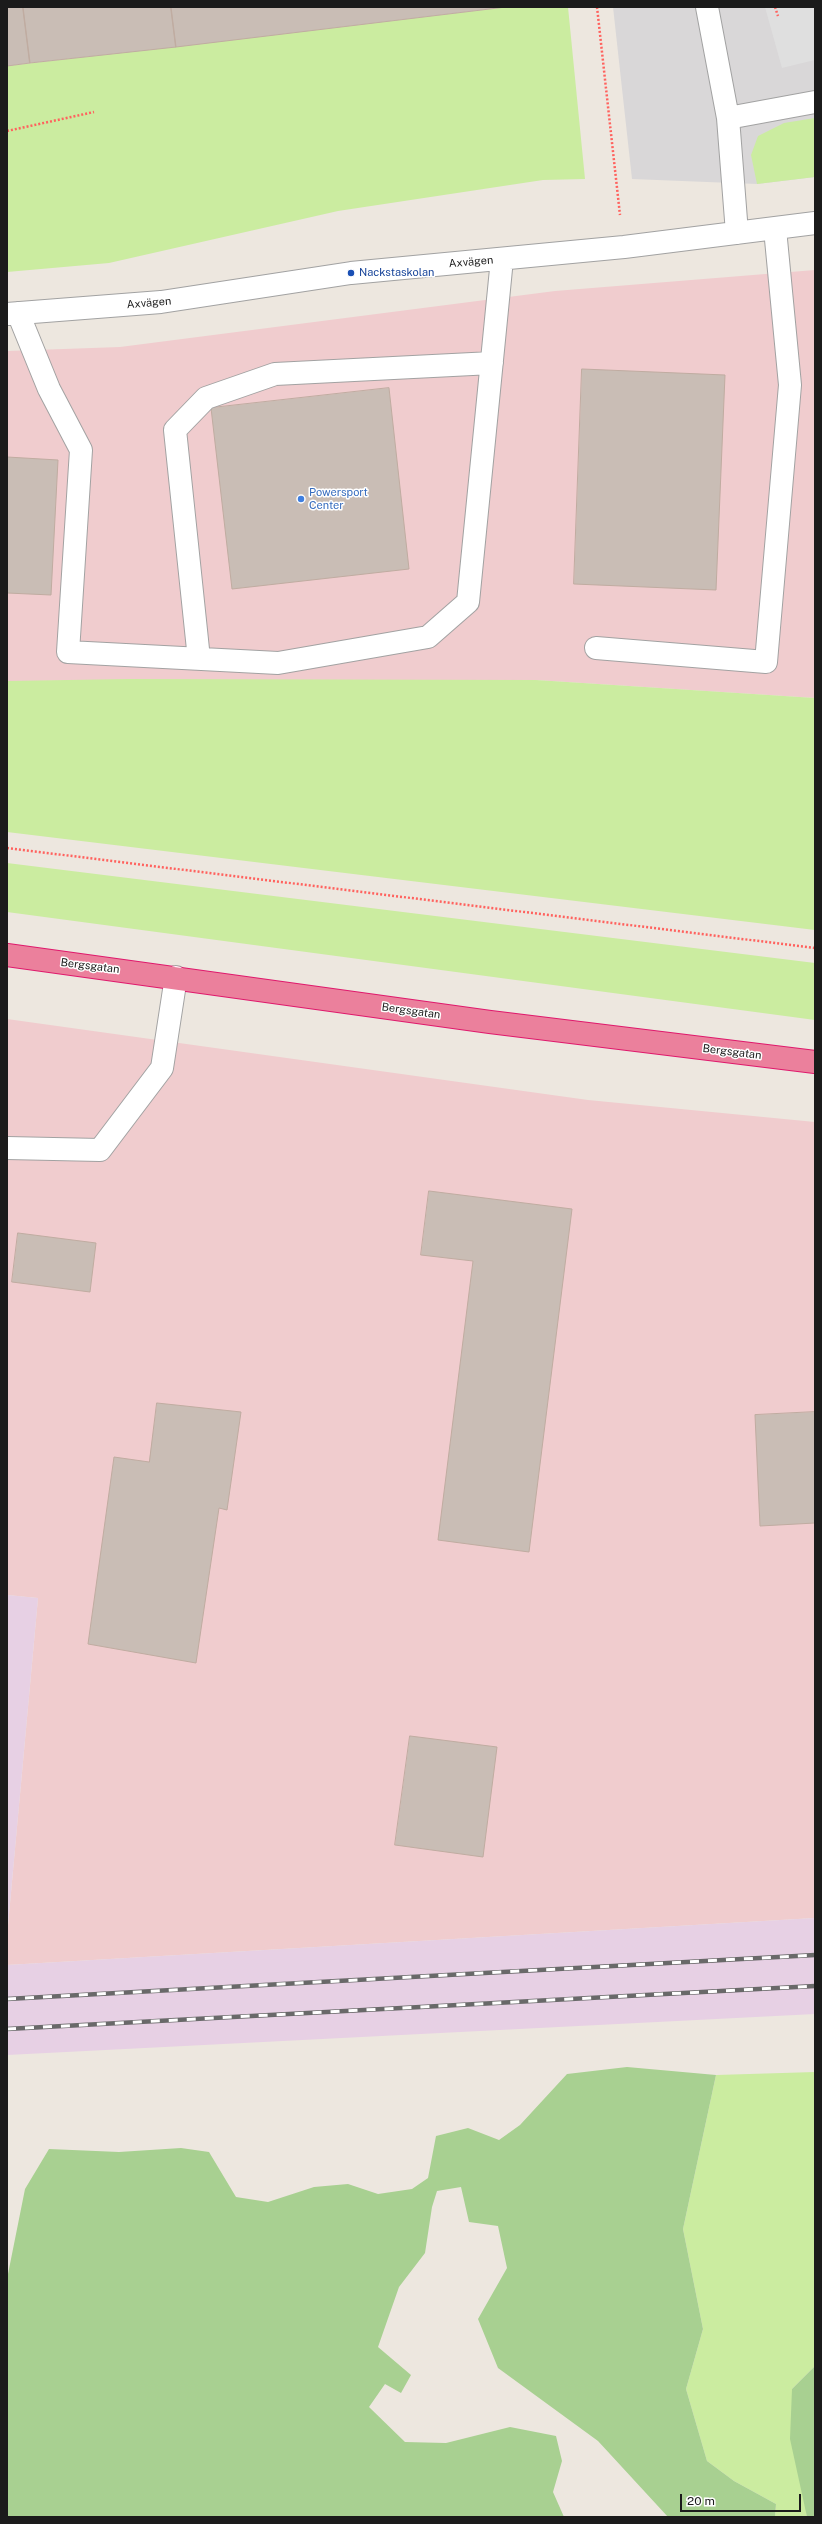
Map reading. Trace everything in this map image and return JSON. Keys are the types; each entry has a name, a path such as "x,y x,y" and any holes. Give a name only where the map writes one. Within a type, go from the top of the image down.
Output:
{"highway":[{"name":"Bergsgatan","path":"7,955 176,977 490,1022 815,1062"}],"street":[{"path":"707,7 728,118 737,233"},
{"path":"728,118 815,102"},
{"name":"Axvägen","path":"12,313 161,302 351,273 624,248 815,223"},
{"path":"596,648 766,662 790,385 775,229"},
{"path":"12,313 81,450 68,652 278,663 428,637 468,602 502,259"},
{"path":"199,659 175,430 206,398 274,374 492,363"},
{"path":"7,1148 100,1150 162,1068 176,977"}],"path":[{"path":"597,7 624,248"},
{"path":"775,7 778,16"},
{"path":"7,131 94,112"},
{"path":"7,848 815,948"}],"shaded area":[{"path":"613,7 815,7 815,177 757,184 632,179"},
{"path":"765,7 815,7 815,60 782,68"},
{"path":"815,270 815,698 536,680 7,681 7,351 120,347 555,291"},
{"path":"7,1019 588,1100 815,1122 815,1918 7,1965 7,1936 38,1598 7,1595"},
{"path":"7,1595 38,1598 7,1936"},
{"path":"815,1918 815,2014 7,2055 7,1965"}],"green space":[{"path":"506,7 568,7 585,179 543,180 338,211 109,263 7,272 7,66"},
{"path":"815,118 815,177 757,184 751,155 758,136 784,123"},
{"path":"129,679 536,680 815,698 815,930 7,832 7,681"},
{"path":"7,863 815,963 815,1020 7,912"},
{"path":"627,2067 716,2075 683,2229 703,2329 686,2389 707,2461 734,2481 776,2504 775,2517 668,2517 598,2441 498,2368 478,2319 507,2268 498,2226 469,2222 461,2187 437,2191 432,2207 425,2253 399,2287 378,2347 411,2375 401,2393 385,2384 369,2407 405,2442 446,2443 510,2427 556,2436 562,2461 553,2492 564,2517 7,2517 7,2279 25,2189 49,2149 119,2152 181,2148 209,2152 236,2197 268,2202 314,2187 348,2184 378,2194 412,2189 428,2178 436,2136 468,2128 499,2140 520,2125 567,2074"},
{"path":"815,2072 815,2366 792,2389 807,2517 775,2517 776,2504 734,2481 707,2461 686,2389 703,2329 683,2229 716,2075"},
{"path":"815,2366 815,2517 807,2517 790,2439 792,2389"}],"building":[{"path":"7,7 23,7 30,63 7,66"},
{"path":"23,7 171,7 176,47 30,63"},
{"path":"171,7 506,7 176,47"},
{"path":"582,369 725,375 716,590 574,584"},
{"path":"389,388 409,569 232,589 211,408"},
{"path":"7,457 58,460 51,595 7,593"},
{"path":"429,1191 572,1209 529,1552 438,1540 473,1261 421,1255"},
{"path":"18,1233 96,1243 90,1292 12,1282"},
{"path":"157,1403 241,1412 227,1510 219,1508 196,1663 88,1644 114,1457 149,1462"},
{"path":"815,1412 815,1523 760,1526 755,1415"},
{"path":"410,1736 497,1747 483,1857 395,1845"}],"railway":[{"path":"7,1999 815,1955"},
{"path":"7,2029 815,1986"}],"place":[{"name":"Nackstaskolan","path":"351,273"},
{"name":"Powersport Center","path":"301,499"}]}
